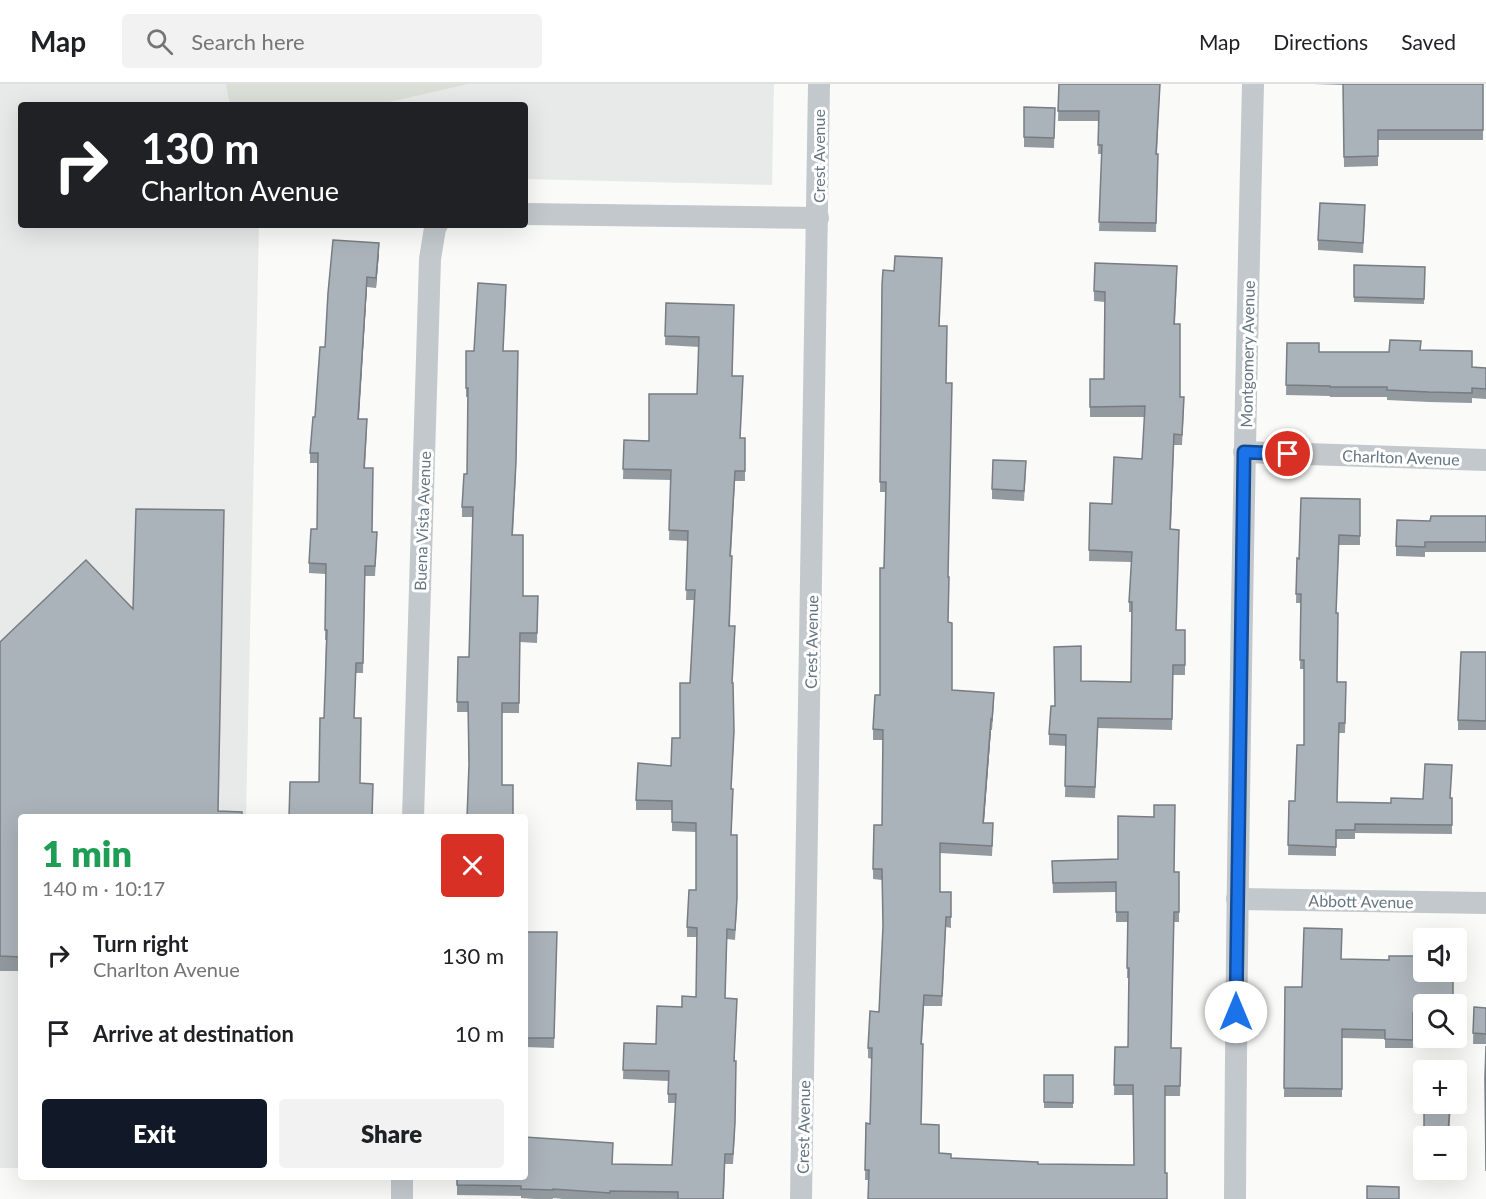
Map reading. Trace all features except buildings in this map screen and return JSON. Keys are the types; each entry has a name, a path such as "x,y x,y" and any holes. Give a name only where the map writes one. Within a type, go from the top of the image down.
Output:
{"street":[{"name":"Crest Avenue","path":"801,1199 819,84"},
{"name":"Montgomery Avenue","path":"1235,1199 1244,452 1253,84"},
{"path":"528,214 818,218"},
{"name":"Buena Vista Avenue","path":"413,814 430,259 435,228"},
{"name":"Charlton Avenue","path":"1244,452 1486,460"},
{"name":"Abbott Avenue","path":"1237,899 1486,903"},
{"path":"402,1180 402,1199"}],"shaded area":[{"path":"0,84 774,84 772,185 528,179 528,102 18,102 18,228 259,228 246,814 18,814 18,1168 0,1168"},
{"path":"226,84 468,84 389,102 229,102"}],"route":[{"path":"1236,1012 1244,452 1288,454"}]}
